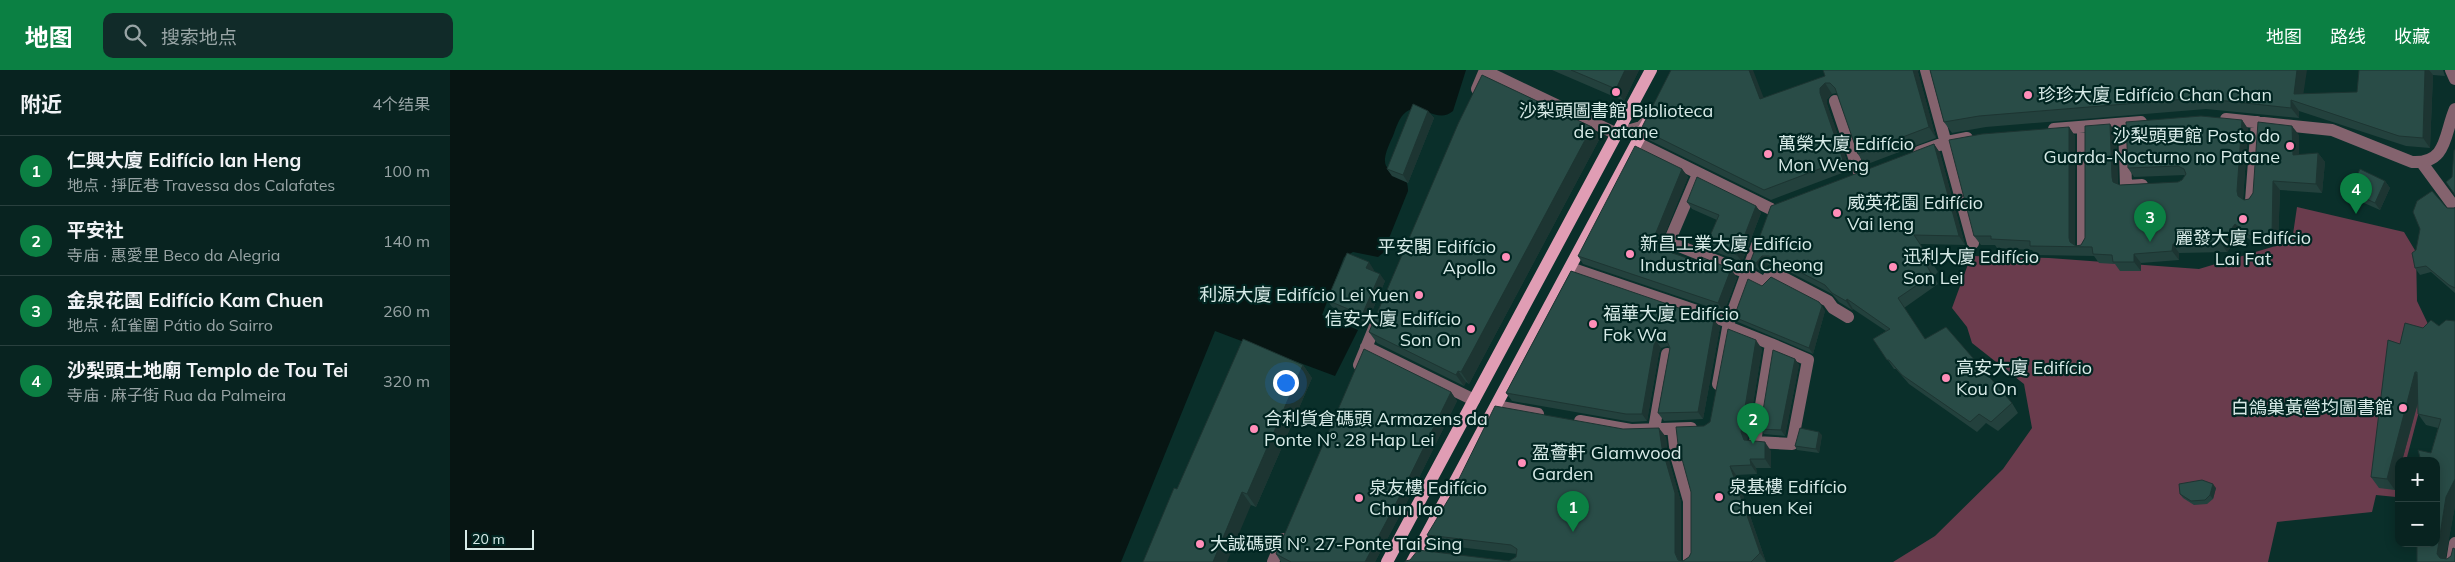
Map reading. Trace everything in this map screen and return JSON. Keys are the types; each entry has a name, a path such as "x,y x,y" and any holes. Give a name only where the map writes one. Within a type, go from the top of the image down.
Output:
{"main road":[{"path":"1387,562 1651,70"},
{"path":"1420,555 1496,406 1659,102"}],"street":[{"path":"1473,98 1485,70 1617,134 1641,126 1651,117"},
{"path":"1926,70 1973,243"},
{"path":"2451,70 2455,79"},
{"path":"1835,101 1860,175"},
{"path":"2217,118 2332,130 2412,162 2427,161 2444,145 2449,122 2455,110"},
{"path":"2045,130 2152,122"},
{"path":"2251,202 2257,122"},
{"path":"2124,124 2126,186 2155,184"},
{"path":"2083,127 2083,247"},
{"path":"1903,158 1947,142 1979,136"},
{"path":"1637,144 1773,211"},
{"path":"2427,161 2455,208"},
{"path":"1698,174 1668,242 1747,273 1765,284 1772,272 1828,301 1833,308 1848,317"},
{"path":"1715,399 1728,324 1761,236"},
{"path":"1570,268 1728,324 1808,360 1792,444 1755,442 1771,344"},
{"path":"1355,374 1382,312"},
{"path":"1366,347 1474,400"},
{"path":"1654,429 1668,354"},
{"path":"1496,406 1552,416"},
{"path":"1570,420 1630,430 1701,428"},
{"path":"1673,429 1676,455 1688,501 1689,562"},
{"path":"1273,562 1288,526"},
{"path":"2452,562 2455,543"}],"shaded area":[{"path":"450,70 1466,70 1453,111 1441,116 1412,109 1401,117 1398,123 1385,161 1387,167 1403,176 1407,181 1408,191 1383,253 1378,257 1353,252 1344,257 1322,315 1358,330 1335,376 1215,331 1121,562 450,562"},
{"path":"2297,207 2404,232 2416,252 2417,301 2437,343 2407,457 2395,457 2395,497 2376,495 2372,512 2277,522 2268,562 1893,562 1935,536 2003,469 2032,428 2024,384 1972,343 1967,327 1952,308 1971,256 2049,258 2199,269 2292,241"}],"building":[{"path":"1571,70 1625,70 1616,89"},
{"path":"1671,70 1749,70 1760,99 1825,76 1823,70 1913,70 1929,127 1858,154 1835,88 1830,83 1825,83 1820,88 1820,93 1843,160 1764,190 1641,129"},
{"path":"1930,70 2297,70 2294,94 2357,92 2359,70 2425,70 2423,138 2399,136 2291,100 2291,108 2199,98 1979,116 1944,122"},
{"path":"1482,75 1592,127 1461,372 1458,371 1456,375 1369,332 1458,124"},
{"path":"1413,104 1428,111 1403,175 1387,169"},
{"path":"2201,116 2242,120 2237,191 2238,196 2244,200 2249,199 2253,193 2258,122 2292,126 2293,155 2318,153 2316,184 2273,181 2272,235 2250,236 2235,224 2221,243 2173,244 2172,251 2134,254 2134,262 2113,262 2112,255 2093,254 2092,247 2030,246 2030,241 1991,239 1991,236 1974,236 1949,140 1982,134 2069,127 2069,238 2070,242 2076,246 2081,245 2085,238 2085,126 2110,124 2113,182 2120,185 2178,182 2186,174 2184,169 2178,166 2128,168 2126,122"},
{"path":"1934,144 1959,236 1914,235 1932,262 1927,266 1932,275 1898,298 1925,339 1946,327 2012,403 1991,422 1979,414 1970,422 1902,375 1887,360 1873,339 1890,329 1847,299 1846,301 1832,293 1825,285 1769,256 1762,256 1756,263 1751,260 1771,206"},
{"path":"1635,146 1682,169 1655,235 1657,239 1666,244 1664,250 1698,262 1701,257 1731,269 1718,303 1578,256"},
{"path":"2454,150 2455,195 2446,182 2452,177"},
{"path":"2360,169 2385,181 2375,203 2350,191"},
{"path":"1697,177 1756,206 1737,255 1707,243 1719,215 1687,202"},
{"path":"2432,191 2447,208 2455,208 2455,288 2426,266 2415,268 2412,253 2416,250 2420,229 2413,212 2417,201"},
{"path":"1347,253 1369,262 1366,268 1380,274 1362,315 1327,300"},
{"path":"1571,271 1714,320 1698,412 1658,413 1670,348 1667,341 1663,338 1656,341 1654,345 1642,414 1626,414 1506,393"},
{"path":"1771,277 1819,302 1822,306 1809,348 1734,317 1748,279 1762,286"},
{"path":"2431,320 2439,326 2446,320 2455,321 2455,479 2446,497 2440,535 2440,457 2420,457 2418,450 2431,453 2441,419 2418,414 2417,372 2415,372 2387,479 2371,477 2388,340 2400,344 2405,323 2423,328"},
{"path":"1728,329 1756,340 1741,432 1744,440 1765,442 1765,459 1750,459 1751,465 1730,466 1760,553 1751,562 1405,562 1410,560 1418,550 1509,561 1516,557 1517,549 1511,545 1427,535 1451,495 1495,406 1623,429 1659,428 1662,448 1675,493 1675,553 1678,560 1683,561 1689,557 1691,553 1691,492 1678,444 1676,427 1704,426 1710,422"},
{"path":"1243,339 1303,365 1247,494 1242,492 1213,562 1143,562 1174,488 1177,489"},
{"path":"1364,349 1451,392 1365,562 1291,562 1276,554"},
{"path":"1773,350 1795,359 1781,430 1760,429"},
{"path":"1800,428 1819,432 1816,449 1795,446"},
{"path":"2202,480 2213,484 2210,495 2205,500 2191,501 2180,494 2179,484"},
{"path":"2417,547 2438,547 2437,554 2440,558 2447,559 2451,556 2453,548 2455,549 2455,562 2417,562"}],"place":[{"name":"沙梨頭圖書館 Biblioteca de Patane","path":"1616,92"},
{"name":"珍珍大廈 Edifício Chan Chan","path":"2028,95"},
{"name":"沙梨頭更館 Posto do Guarda-Nocturno no Patane","path":"2290,146"},
{"name":"萬榮大廈 Edifício Mon Weng","path":"1768,154"},
{"name":"威英花園 Edifício Vai Ieng","path":"1837,213"},
{"name":"沙梨頭土地廟 Templo de Tou Tei","path":"2356,214"},
{"name":"麗發大廈 Edifício Lai Fat","path":"2243,219"},
{"name":"金泉花園 Edifício Kam Chuen","path":"2150,242"},
{"name":"新昌工業大廈 Edifício Industrial San Cheong","path":"1630,254"},
{"name":"平安閣 Edifício Apollo","path":"1506,257"},
{"name":"迅利大廈 Edifício Son Lei","path":"1893,267"},
{"name":"利源大廈 Edifício Lei Yuen","path":"1419,295"},
{"name":"福華大廈 Edifício Fok Wa","path":"1593,324"},
{"name":"信安大廈 Edifício Son On","path":"1471,329"},
{"name":"高安大廈 Edifício Kou On","path":"1946,378"},
{"name":"白鴿巢黃營均圖書館","path":"2403,408"},
{"name":"合利貨倉碼頭 Armazens da Ponte Nº. 28 Hap Lei","path":"1254,429"},
{"name":"平安社","path":"1753,444"},
{"name":"盈薈軒 Glamwood Garden","path":"1522,463"},
{"name":"泉基樓 Edifício Chuen Kei","path":"1719,497"},
{"name":"泉友樓 Edifício Chun Iao","path":"1359,498"},
{"name":"仁興大廈 Edifício Ian Heng","path":"1573,532"},
{"name":"大誠碼頭 Nº. 27-Ponte Tai Sing","path":"1200,544"}]}
